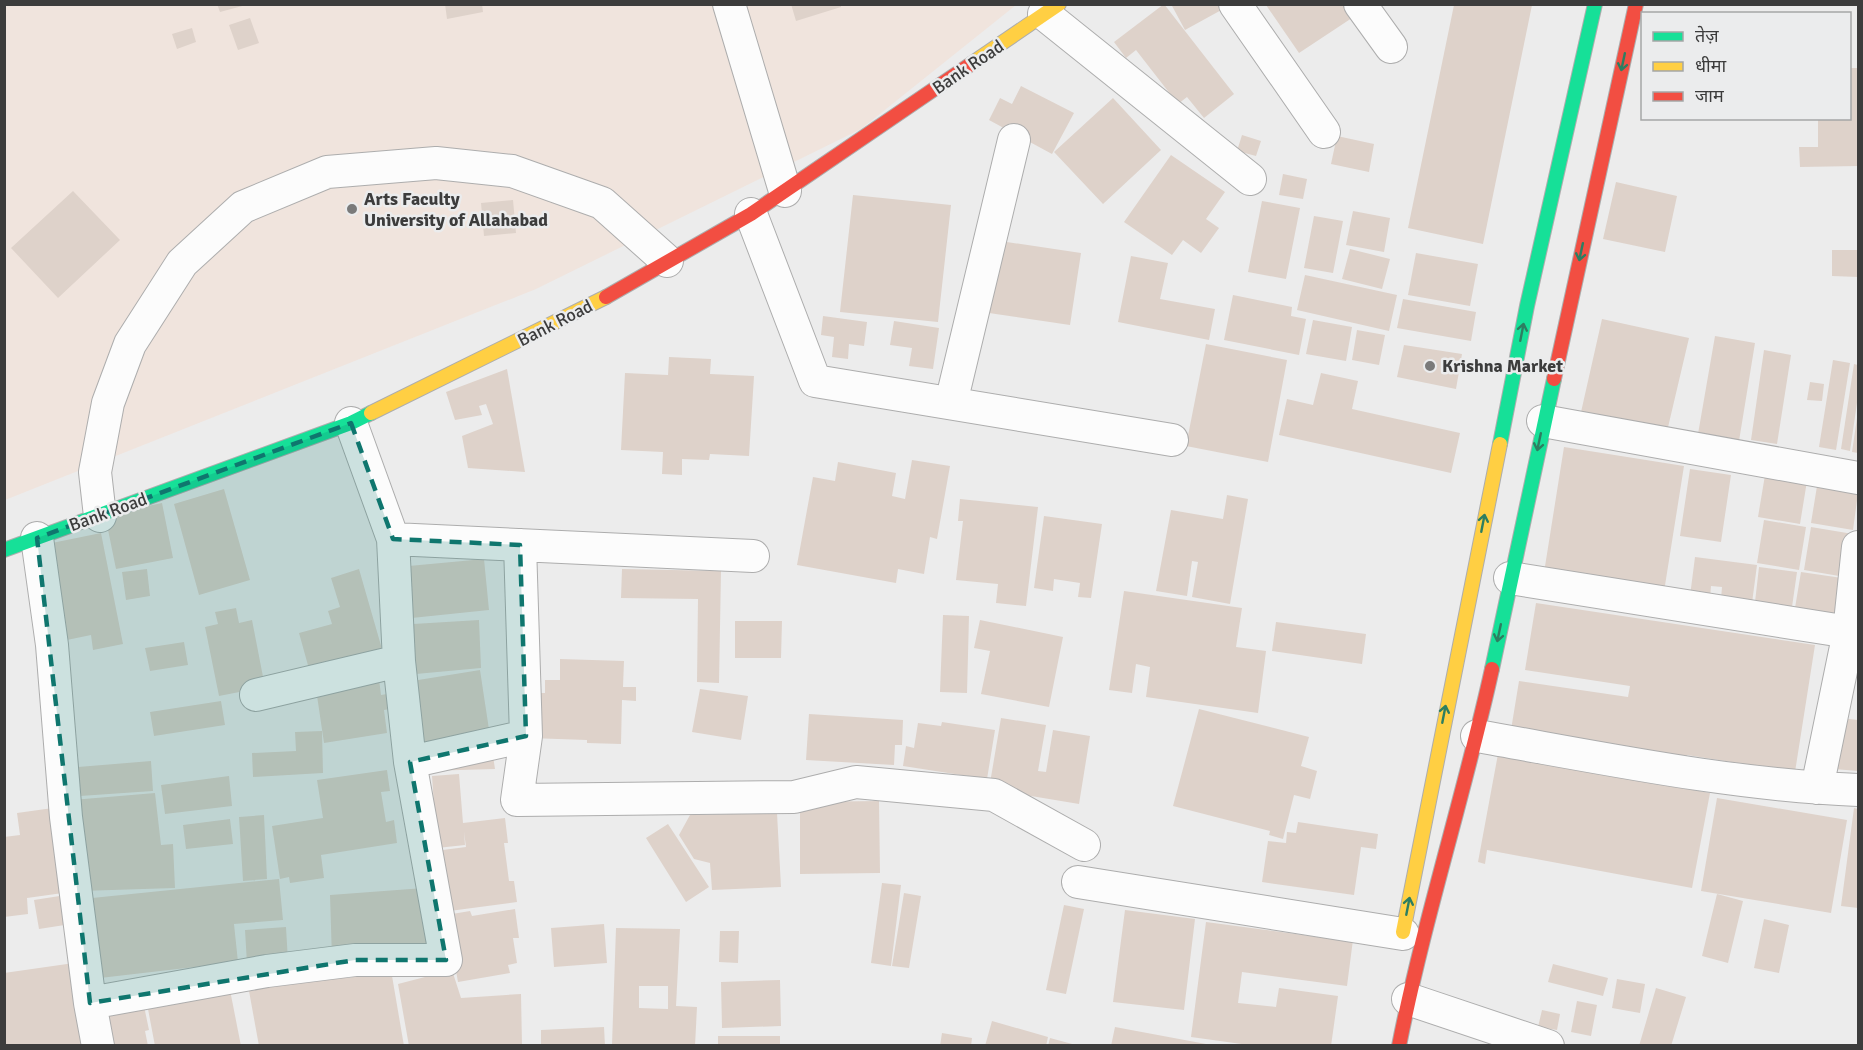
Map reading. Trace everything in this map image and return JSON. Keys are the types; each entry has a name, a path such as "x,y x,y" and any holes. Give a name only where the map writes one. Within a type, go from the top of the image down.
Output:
{"main road":[{"path":"1402,939 1527,306 1595,4"},
{"path":"1399,1046 1416,960 1477,736 1636,4"},
{"name":"Bank Road","path":"4,550 351,423 573,315 751,214 1052,9"}],"street":[{"path":"729,4 785,191"},
{"path":"1236,4 1324,132"},
{"path":"1360,4 1391,47"},
{"path":"1052,9 1250,179"},
{"path":"951,403 1014,140"},
{"path":"100,516 95,472 108,403 130,344 182,262 243,207 327,172 436,163 513,171 602,203 667,261"},
{"path":"751,214 815,381 1172,440"},
{"path":"1544,421 1858,478"},
{"path":"90,1003 267,971 355,960 446,960 410,762 399,661 393,539 351,423"},
{"path":"37,538 52,645 66,817 90,1003 99,1046"},
{"path":"393,539 753,556"},
{"path":"520,545 526,736 517,800 794,797 856,782 994,795 1084,845"},
{"path":"1817,788 1849,632 1858,546"},
{"path":"1510,578 1849,632"},
{"path":"256,695 399,661"},
{"path":"410,762 526,736"},
{"path":"1477,736 1630,763 1817,788 1858,790"},
{"path":"1078,882 1402,939"},
{"path":"1408,999 1548,1046"}],"highlighted area":[{"path":"351,423 393,539 520,545 526,736 410,762 446,960 355,960 90,1003 37,538"}],"shaded area":[{"name":"Arts Faculty University of Allahabad","path":"5,5 1016,5 861,129 536,289 5,500"}],"building":[{"path":"217,4 246,4 246,5 220,12"},
{"path":"445,4 482,4 483,12 447,19"},
{"path":"791,4 841,4 841,7 796,21"},
{"path":"1164,4 1234,94 1204,118 1187,97 1178,104 1136,50 1126,58 1114,42"},
{"path":"1171,4 1223,4 1225,8 1185,30"},
{"path":"1266,5 1352,5 1358,14 1299,53"},
{"path":"1454,5 1532,5 1483,244 1408,228"},
{"path":"250,18 259,43 238,50 229,25"},
{"path":"192,28 196,42 177,49 172,34"},
{"path":"1851,68 1858,68 1858,166 1800,167 1799,147 1818,147 1818,120 1851,120"},
{"path":"1021,86 1074,113 1052,154 989,120 1000,98 1012,104"},
{"path":"1113,98 1161,150 1103,204 1054,152"},
{"path":"1242,135 1261,141 1256,156 1237,151"},
{"path":"1337,136 1374,144 1369,172 1331,164"},
{"path":"1171,155 1225,192 1206,219 1219,228 1201,253 1183,240 1172,255 1124,222"},
{"path":"1283,174 1307,179 1303,199 1279,195"},
{"path":"1616,182 1677,196 1665,252 1603,239"},
{"path":"73,191 120,240 58,298 11,248"},
{"path":"853,195 951,205 938,322 840,312"},
{"path":"513,200 516,233 484,236 481,203"},
{"path":"1262,201 1300,208 1286,279 1248,272"},
{"path":"1353,211 1390,218 1384,252 1346,245"},
{"path":"1314,216 1343,221 1333,273 1304,268"},
{"path":"1000,241 1081,253 1070,325 989,313"},
{"path":"1350,249 1390,259 1382,289 1342,279"},
{"path":"1832,250 1858,250 1858,277 1832,276"},
{"path":"1416,253 1478,264 1470,306 1408,295"},
{"path":"1131,256 1168,263 1160,299 1215,309 1209,340 1118,322"},
{"path":"1305,275 1397,295 1389,331 1297,310"},
{"path":"1233,295 1292,307 1291,316 1306,319 1299,355 1224,340"},
{"path":"1403,299 1476,312 1471,341 1397,328"},
{"path":"823,316 867,322 864,346 849,344 848,359 832,357 834,337 821,335"},
{"path":"1602,319 1689,338 1665,440 1579,421"},
{"path":"1313,320 1352,327 1346,361 1306,354"},
{"path":"894,321 939,328 933,369 909,366 912,348 890,345"},
{"path":"1357,330 1385,335 1379,365 1352,360"},
{"path":"1715,336 1755,343 1739,441 1698,434"},
{"path":"1206,344 1287,360 1268,462 1186,446"},
{"name":"Krishna Market","path":"1404,345 1462,354 1456,389 1397,377"},
{"path":"1764,350 1791,355 1777,444 1751,440"},
{"path":"669,357 711,359 710,374 754,376 749,456 710,454 709,460 682,459 682,475 662,474 663,452 621,450 625,373 668,375"},
{"path":"1833,360 1850,363 1836,450 1819,447"},
{"path":"1854,364 1858,365 1858,396 1850,451 1841,449"},
{"path":"507,369 525,472 468,468 462,436 493,424 486,404 479,406 482,415 455,420 446,392"},
{"path":"1321,373 1358,381 1352,409 1460,433 1451,473 1279,435 1287,399 1313,405"},
{"path":"1810,382 1824,384 1822,401 1807,400"},
{"path":"1858,418 1858,453 1852,452"},
{"path":"1564,447 1684,466 1663,598 1543,579"},
{"path":"912,460 950,466 937,539 930,537 924,574 898,569 896,583 797,565 813,477 835,481 838,462 896,473 892,496 905,499"},
{"path":"1690,469 1731,475 1721,542 1680,536"},
{"path":"1765,475 1807,481 1800,524 1758,517"},
{"path":"1818,480 1858,493 1853,530 1811,523"},
{"path":"224,489 250,580 199,595 174,504"},
{"path":"1227,495 1248,499 1230,604 1192,597 1198,562 1192,561 1187,596 1156,591 1171,510 1223,519"},
{"path":"960,499 1038,507 1026,606 996,603 998,584 956,580 963,521 958,521"},
{"path":"162,503 173,558 116,569 105,515"},
{"path":"1044,516 1102,524 1091,598 1078,597 1080,583 1054,579 1053,591 1034,588"},
{"path":"1764,520 1806,527 1799,570 1757,563"},
{"path":"1811,527 1853,534 1845,577 1804,570"},
{"path":"101,533 123,644 93,650 91,635 67,640 47,544"},
{"path":"1695,557 1757,565 1752,603 1721,599 1722,587 1711,586 1710,598 1690,596"},
{"path":"484,559 489,610 402,619 398,567"},
{"path":"1759,567 1797,572 1792,607 1755,602"},
{"path":"147,569 150,596 126,600 122,572"},
{"path":"359,569 382,649 309,669 299,633 332,624 328,611 340,607 331,578"},
{"path":"622,569 721,571 719,683 697,682 698,599 621,598"},
{"path":"1801,572 1842,578 1835,621 1794,614"},
{"path":"1124,591 1242,608 1236,647 1266,651 1258,713 1146,697 1150,667 1136,664 1132,693 1109,690"},
{"path":"1536,603 1815,645 1795,772 1687,755 1686,763 1510,736 1519,681 1628,697 1630,686 1525,670"},
{"path":"236,608 239,623 252,620 265,687 219,696 205,627 218,624 215,612"},
{"path":"943,615 969,616 967,693 940,692"},
{"path":"479,620 481,668 416,674 413,624"},
{"path":"980,620 1063,637 1049,707 981,694 990,651 974,648"},
{"path":"735,621 782,621 781,658 735,658"},
{"path":"1276,622 1366,634 1362,664 1272,651"},
{"path":"184,642 188,665 150,671 145,648"},
{"path":"560,659 624,661 623,687 636,687 636,701 622,700 621,744 529,738 530,693 545,693 545,680 560,680"},
{"path":"480,670 495,769 425,771 412,681"},
{"path":"379,679 381,695 387,694 390,709 384,710 387,733 324,743 316,689"},
{"path":"700,689 748,696 741,740 692,732"},
{"path":"221,701 225,725 154,736 150,712"},
{"path":"1199,709 1309,737 1301,766 1317,771 1310,799 1294,795 1283,839 1269,835 1270,831 1173,806"},
{"path":"809,714 903,720 902,745 895,745 894,765 806,760"},
{"path":"1001,718 1046,725 1038,771 1046,772 1053,730 1090,736 1079,804 989,789"},
{"path":"1840,718 1858,720 1858,771 1834,769"},
{"path":"942,722 995,730 987,779 903,766 906,746 914,748 918,723 941,726"},
{"path":"322,731 323,773 253,777 252,753 296,751 295,732"},
{"path":"1498,754 1710,793 1692,888 1487,850 1485,864 1478,862"},
{"path":"151,761 153,791 80,796 78,767"},
{"path":"387,770 390,791 381,792 386,822 394,820 397,843 321,855 324,878 290,883 289,877 280,879 272,826 323,818 317,780"},
{"path":"459,774 463,823 505,818 508,843 504,843 509,881 514,881 517,902 442,912 435,851 466,847 464,832 465,845 437,848 432,776"},
{"path":"229,776 232,806 165,814 161,785"},
{"path":"155,793 161,845 173,844 175,888 81,891 72,800"},
{"path":"1717,798 1847,820 1831,913 1701,891"},
{"path":"879,801 880,873 800,874 800,802"},
{"path":"60,807 70,892 27,898 28,914 4,917 4,837 20,835 17,813"},
{"path":"1854,808 1858,809 1858,908 1841,906"},
{"path":"777,813 781,887 712,890 710,863 694,859 679,835 690,815"},
{"path":"264,815 267,879 243,881 239,817"},
{"path":"230,819 233,844 186,849 183,825"},
{"path":"1298,822 1378,834 1376,849 1361,847 1354,895 1262,882 1268,841 1286,843 1287,832 1296,833"},
{"path":"668,824 709,887 686,902 646,838"},
{"path":"279,879 283,920 234,924 238,962 100,978 92,898"},
{"path":"882,883 901,885 891,966 871,963"},
{"path":"424,888 431,949 332,960 330,895"},
{"path":"904,893 921,896 909,968 892,966"},
{"path":"1717,894 1743,901 1728,963 1702,956"},
{"path":"66,895 71,924 39,929 34,900"},
{"path":"1064,905 1084,909 1066,994 1046,990"},
{"path":"515,909 519,938 513,938 517,963 508,965 510,973 458,982 446,915 470,911 472,916"},
{"path":"1125,910 1195,919 1184,1010 1113,1002"},
{"path":"1764,919 1789,925 1779,973 1754,968"},
{"path":"1206,922 1325,938 1327,928 1354,932 1347,986 1242,972 1238,1003 1276,1007 1279,988 1338,996 1331,1046 1256,1046 1191,1037"},
{"path":"604,924 607,963 554,967 551,928"},
{"path":"286,927 288,961 247,964 245,930"},
{"path":"616,928 680,929 676,1006 697,1007 695,1046 612,1045","holes":["639,986 668,986 668,1009 639,1008"]},
{"path":"720,931 739,931 738,963 719,962"},
{"path":"81,962 93,1046 4,1046 4,973"},
{"path":"1553,964 1608,978 1603,996 1548,982"},
{"path":"345,965 348,978 391,970 404,1046 259,1046 249,991 299,982"},
{"path":"452,970 461,998 521,994 522,1046 409,1046 398,984"},
{"path":"1617,979 1645,984 1640,1013 1612,1008"},
{"path":"780,980 781,1026 722,1028 721,982"},
{"path":"1656,988 1686,997 1671,1046 1639,1046"},
{"path":"230,990 241,1046 155,1046 148,1009"},
{"path":"1577,1001 1597,1005 1591,1036 1571,1032"},
{"path":"144,1006 149,1030 145,1031 148,1046 108,1046 101,1015"},
{"path":"1542,1010 1560,1014 1557,1030 1538,1027"},
{"path":"992,1021 1048,1037 1046,1046 985,1046"},
{"path":"604,1027 605,1046 541,1046 541,1030"},
{"path":"1115,1027 1206,1044 1206,1046 1111,1046"},
{"path":"942,1033 972,1038 971,1046 940,1046"},
{"path":"718,1036 780,1036 780,1046 718,1046"},
{"path":"1050,1038 1076,1045 1076,1046 1048,1046"}],"traffic: fast":[{"path":"1500,444 1527,306 1595,4"},
{"path":"1492,669 1554,379"},
{"path":"4,550 351,423 371,413"}],"traffic: slow":[{"path":"971,64 1059,4"},
{"path":"371,413 606,297"},
{"path":"1403,932 1500,444"}],"traffic: jam":[{"path":"1554,379 1636,4"},
{"path":"606,297 751,214 971,64"},
{"path":"1399,1046 1420,951 1492,669"}],"place":[{"name":"Arts Faculty University of Allahabad","path":"352,209"},
{"name":"Krishna Market","path":"1430,366"}]}
